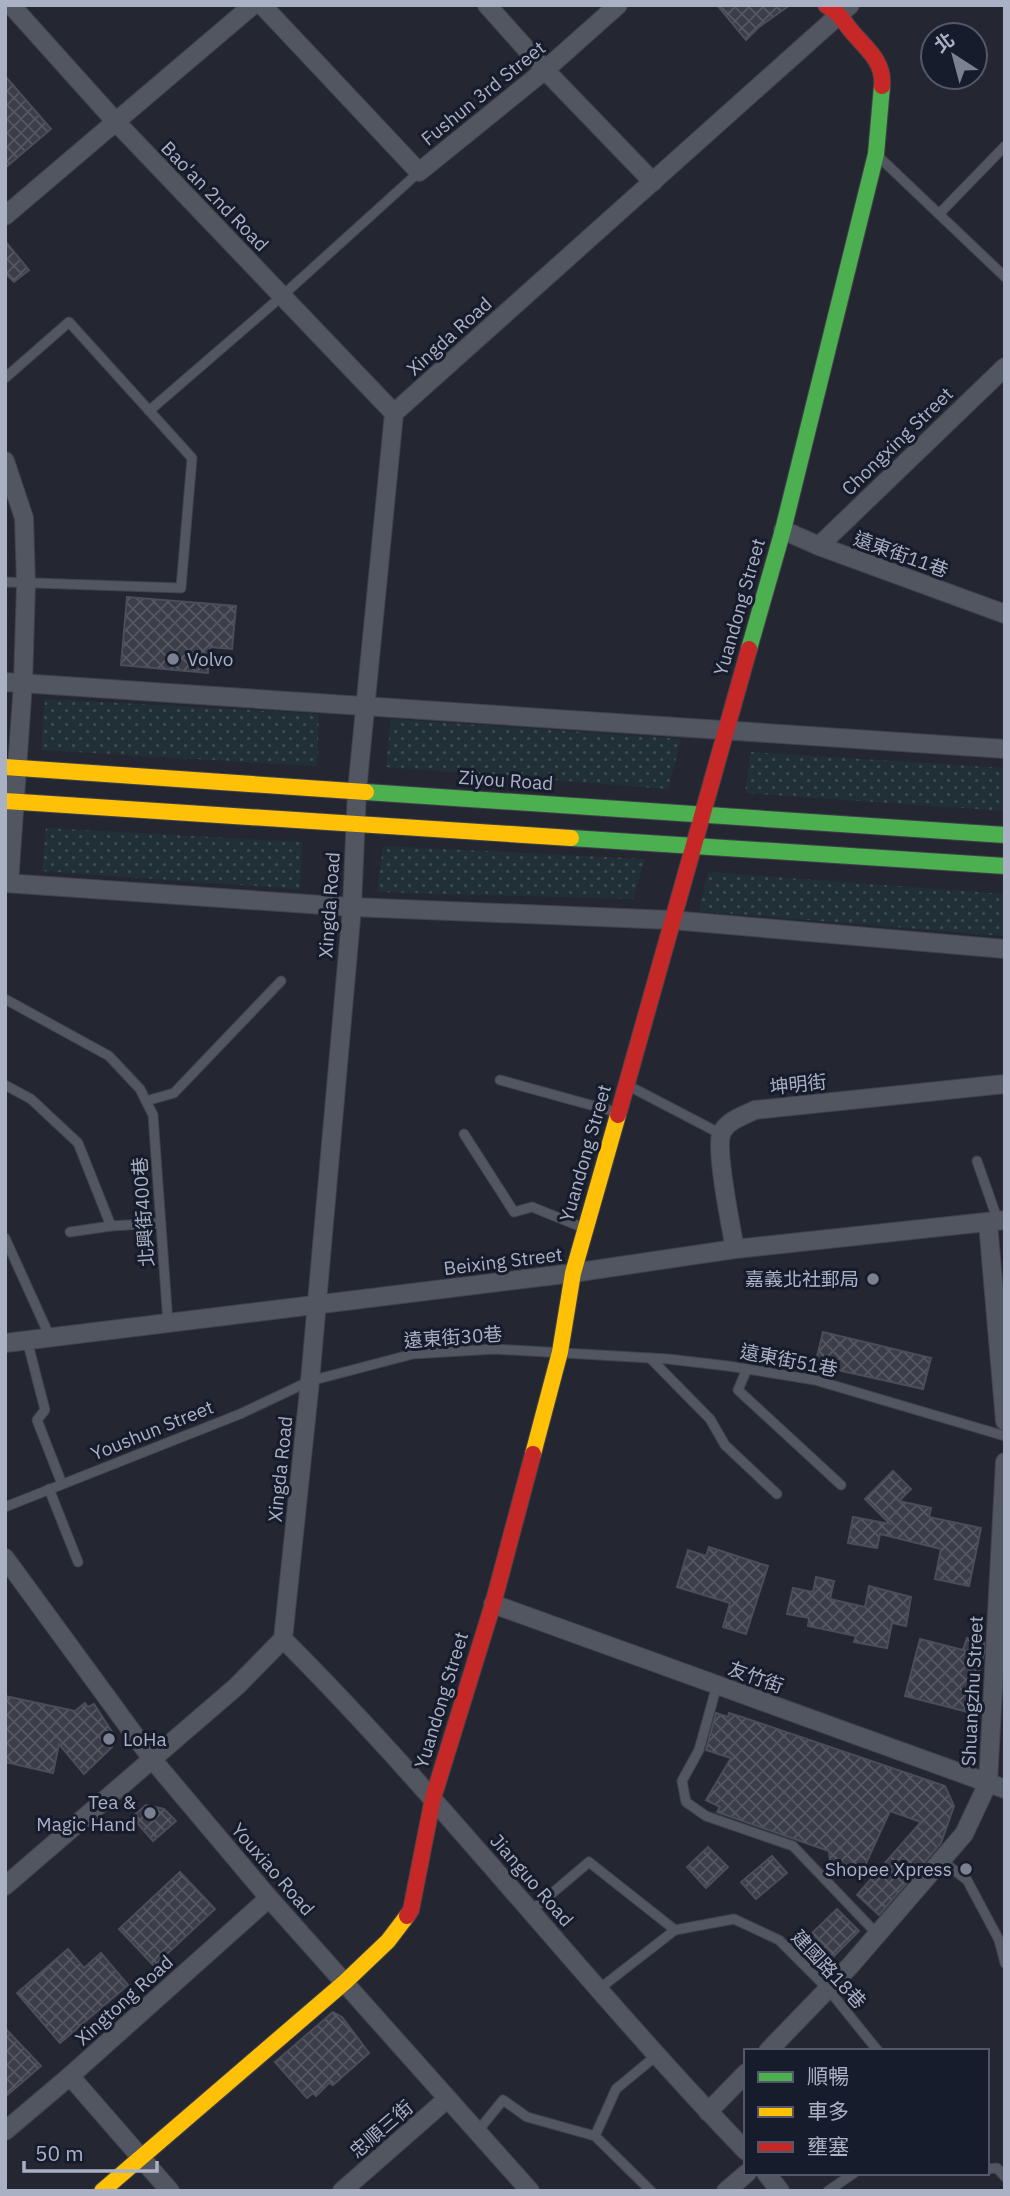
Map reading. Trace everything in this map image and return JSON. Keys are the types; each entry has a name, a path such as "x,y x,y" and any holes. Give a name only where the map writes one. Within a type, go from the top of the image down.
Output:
{"street":[{"name":"Bao'an 2nd Road","path":"10,5 116,122 394,413"},
{"path":"5,216 253,5"},
{"name":"Fushun 3rd Street","path":"262,5 419,172 545,70 618,5"},
{"path":"487,5 545,70 653,181"},
{"name":"Yuandong Street","path":"103,2191 140,2156 345,1982 388,1941 411,1910 433,1798 493,1604 560,1352 573,1273 783,530 876,154 883,73 869,48 853,33 839,8"},
{"name":"Xingda Road","path":"283,1639 310,1381 352,907 357,790 394,413 653,181 839,8"},
{"name":"Chongxing Street","path":"819,546 1005,367"},
{"path":"5,461 24,518 26,584 14,682 7,883 352,907 671,920 1005,949"},
{"name":"遠東街11巷","path":"783,530 819,546 1005,614"},
{"path":"14,682 1005,749"},
{"name":"Ziyou Road","path":"11,767 1005,835"},
{"path":"10,802 1005,866"},
{"name":"坤明街","path":"721,1134 731,1121 755,1110 1005,1084"},
{"path":"721,1134 720,1152 735,1249"},
{"path":"997,1221 1005,1421"},
{"name":"Beixing Street","path":"5,1343 573,1273 735,1249 997,1221"},
{"name":"Shuangzhu Street","path":"770,2049 878,1935 942,1861 997,1786 1005,1462"},
{"name":"Youxiao Road","path":"7,1564 152,1759 269,1898 527,2190"},
{"name":"友竹街","path":"493,1604 997,1786"},
{"path":"5,1886 237,1686 283,1639"},
{"name":"Jianguo Road","path":"283,1639 433,1798 657,2055 744,2149"},
{"name":"Xingtong Road","path":"5,2132 71,2077 269,1898"},
{"path":"708,2112 744,2076"},
{"path":"71,2077 170,2191"},
{"name":"忠順三街","path":"342,2191 447,2099"},
{"path":"726,2191 745,2175"},
{"path":"768,2175 780,2191"}],"lane":[{"path":"940,213 1005,145"},
{"path":"876,154 1005,277"},
{"path":"149,411 419,172"},
{"path":"5,377 69,322 192,458 181,588 5,582"},
{"path":"146,1101 174,1093 281,981"},
{"name":"北興街400巷","path":"5,999 109,1056 141,1088 153,1115 168,1323"},
{"path":"500,1080 618,1112"},
{"path":"626,1084 721,1134"},
{"path":"5,1085 31,1099 78,1143 111,1226"},
{"path":"464,1134 514,1212 533,1208 585,1229"},
{"path":"977,1161 997,1221"},
{"path":"70,1231 161,1223"},
{"path":"5,1238 50,1337"},
{"path":"27,1340 45,1410 37,1420 62,1484"},
{"name":"遠東街30巷","path":"310,1381 413,1354 494,1349 560,1352"},
{"name":"遠東街51巷","path":"560,1352 650,1358 815,1380 1005,1436"},
{"path":"650,1358 710,1419 724,1445 777,1494"},
{"path":"747,1369 738,1390 841,1485"},
{"name":"Youshun Street","path":"5,1507 240,1414 310,1381"},
{"path":"50,1489 78,1562"},
{"path":"717,1685 699,1750 682,1781 686,1802 706,1816 793,1846 878,1935"},
{"path":"942,1861 967,1880 999,1940 1005,1963"},
{"path":"531,1911 589,1862 675,1930"},
{"name":"建國路18巷","path":"599,1989 675,1930 734,1919 779,1940 828,1989 876,2049"},
{"path":"595,2136 616,2090 657,2055"},
{"path":"477,2132 503,2100 527,2117 595,2136 651,2191"},
{"path":"989,2169 997,2168 1005,2177"},
{"path":"828,2191 851,2175"}],"shaded area":[{"path":"45,699 319,714 317,766 41,750"},
{"path":"391,719 681,739 668,789 386,767"},
{"path":"751,752 1005,768 1005,811 745,793"},
{"path":"46,828 302,842 300,889 42,871"},
{"path":"383,846 645,859 633,899 377,892"},
{"path":"708,872 1005,894 1005,936 699,911"}],"building":[{"path":"717,5 790,5 746,40"},
{"path":"5,76 51,129 5,168"},
{"path":"5,241 29,270 14,282 5,273"},
{"path":"127,597 236,606 232,649 210,647 208,673 121,665"},
{"path":"823,1332 931,1358 923,1389 815,1365"},
{"path":"893,1471 911,1489 899,1501 931,1508 929,1517 981,1528 969,1586 935,1579 941,1549 880,1534 877,1548 848,1543 853,1517 890,1524 865,1499"},
{"path":"709,1547 768,1566 746,1634 723,1627 730,1603 677,1587 688,1550 706,1556"},
{"path":"816,1577 834,1581 830,1599 865,1607 869,1586 911,1597 906,1626 892,1623 887,1648 854,1642 856,1636 808,1626 809,1618 787,1614 793,1588 813,1592"},
{"path":"967,1638 984,1643 984,1653 968,1712 905,1696 920,1639 963,1650"},
{"path":"5,1696 75,1711 85,1703 88,1707 94,1704 114,1735 112,1747 84,1774 59,1744 53,1773 5,1762"},
{"path":"716,1713 728,1717 729,1713 742,1717 945,1786 954,1806 941,1843 879,1915 857,1895 921,1822 890,1811 861,1874 830,1861 829,1851 717,1812 720,1807 706,1800 731,1758 706,1750"},
{"path":"146,1805 164,1809 176,1821 153,1841 132,1817"},
{"path":"708,1847 728,1867 706,1888 687,1867"},
{"path":"772,1856 787,1873 756,1899 741,1882"},
{"path":"180,1872 215,1909 154,1966 119,1929"},
{"path":"837,1909 859,1931 826,1964 804,1941"},
{"path":"68,1949 84,1968 101,1953 128,1985 60,2043 17,1993"},
{"path":"333,2012 342,2017 369,2053 333,2085 329,2083 316,2096 313,2093 307,2098 275,2062"},
{"path":"5,2028 41,2066 5,2097"}],"traffic: fast":[{"path":"749,649 783,530 876,154 882,86"},
{"path":"366,792 1005,835"},
{"path":"571,838 1005,866"}],"traffic: slow":[{"path":"5,767 366,792"},
{"path":"5,801 571,838"},
{"path":"533,1454 560,1352 573,1273 618,1115"},
{"path":"102,2191 345,1982 388,1941 407,1916"}],"traffic: jam":[{"path":"826,5 839,15 874,57 880,70 882,86"},
{"path":"618,1115 749,649"},
{"path":"407,1916 411,1910 433,1798 493,1604 533,1454"}],"place":[{"name":"Volvo","path":"173,659"},
{"name":"嘉義北社郵局","path":"873,1279"},
{"name":"LoHa","path":"109,1739"},
{"name":"Tea & Magic Hand","path":"150,1813"},
{"name":"Shopee Xpress","path":"966,1869"}]}
